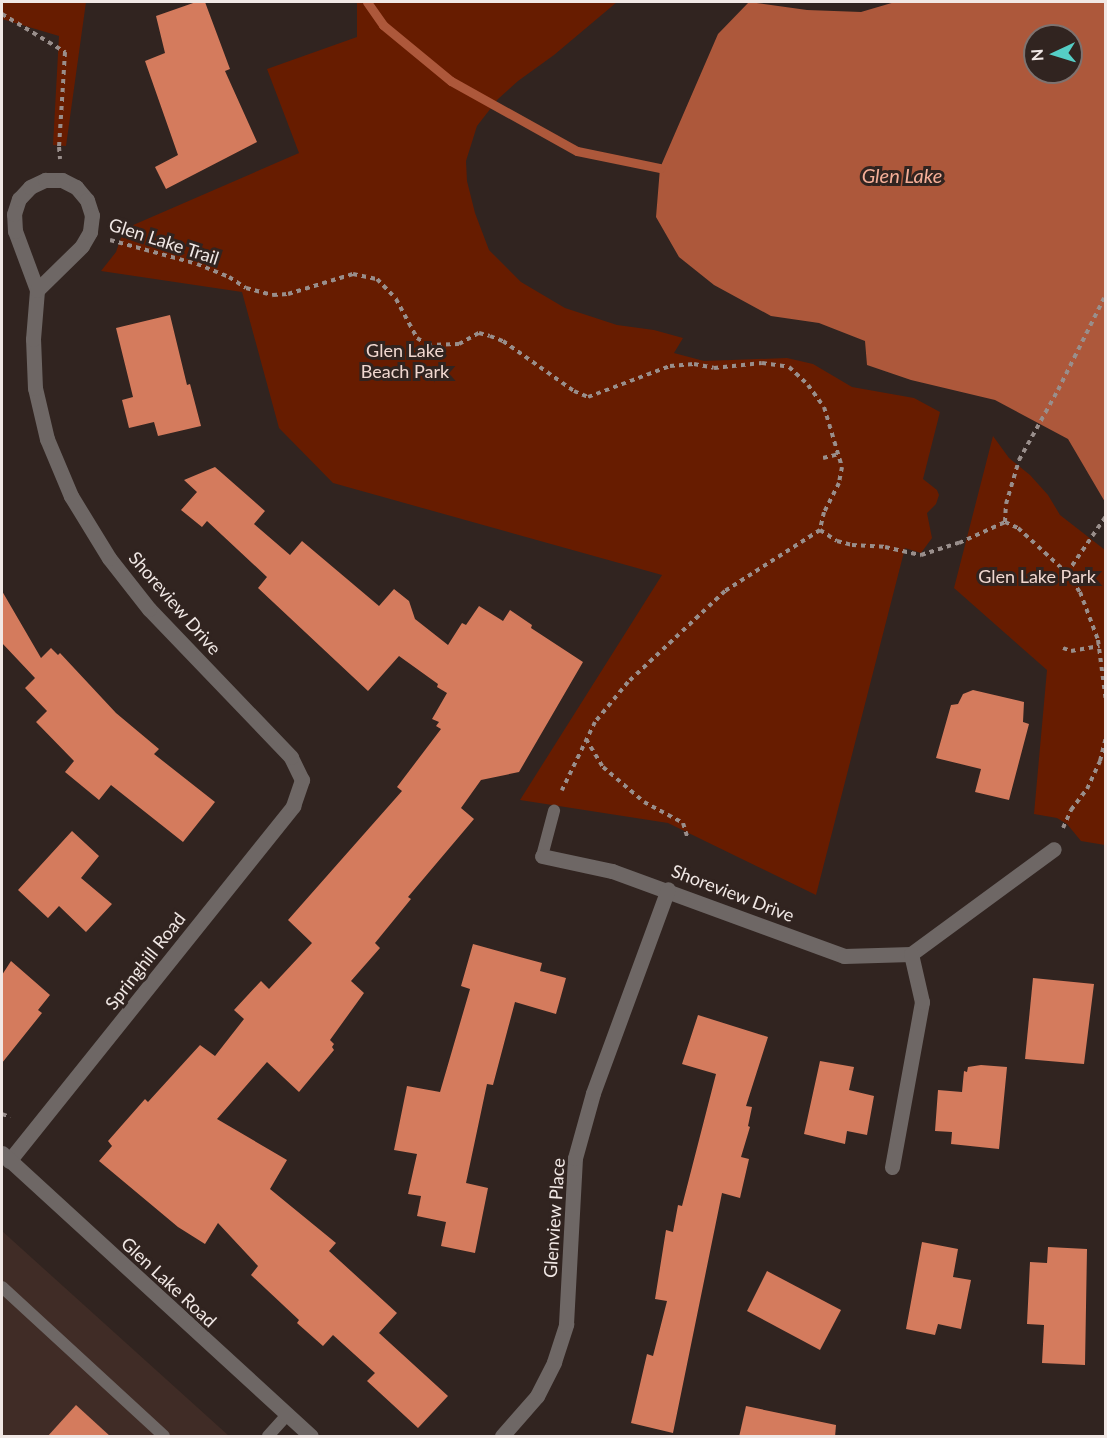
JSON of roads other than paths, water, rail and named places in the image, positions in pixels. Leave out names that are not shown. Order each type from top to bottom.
[{"type":"street","name":"Shoreview Drive","points":[[37,290],[82,246],[90,232],[92,215],[87,200],[76,187],[62,180],[45,180],[30,187],[19,199],[14,214],[15,231],[37,290],[33,339],[35,388],[48,439],[71,496],[109,558],[149,609],[291,757],[302,780]]},
{"type":"street","name":"Springhill Road","points":[[5,1157],[294,806],[302,780]]},
{"type":"street","points":[[892,1167],[922,1002],[911,954],[1054,849]]},
{"type":"street","name":"Shoreview Drive","points":[[542,856],[612,871],[668,889],[844,956],[911,954]]},
{"type":"street","name":"Glenview Place","points":[[502,1437],[537,1396],[554,1362],[566,1324],[575,1158],[593,1093],[668,889]]},
{"type":"street","name":"Glen Lake Road","points":[[5,1157],[311,1437]]},
{"type":"lane","points":[[542,856],[554,812]]},
{"type":"lane","points":[[2,1287],[164,1437]]},
{"type":"lane","points":[[268,1437],[287,1415]]},
{"type":"water","name":"Glen Lake","points":[[749,2],[807,10],[861,12],[895,2],[1105,2],[1105,502],[1068,439],[995,400],[911,380],[867,365],[865,341],[819,323],[771,316],[714,285],[679,257],[656,217],[660,168],[718,34]]},
{"type":"waterway","points":[[367,2],[383,25],[451,81],[577,151],[660,168]]},
{"type":"park label","name":"Glen Lake Beach Park","points":[[405,361]]},
{"type":"park label","name":"Glen Lake Park","points":[[1037,576]]}]
